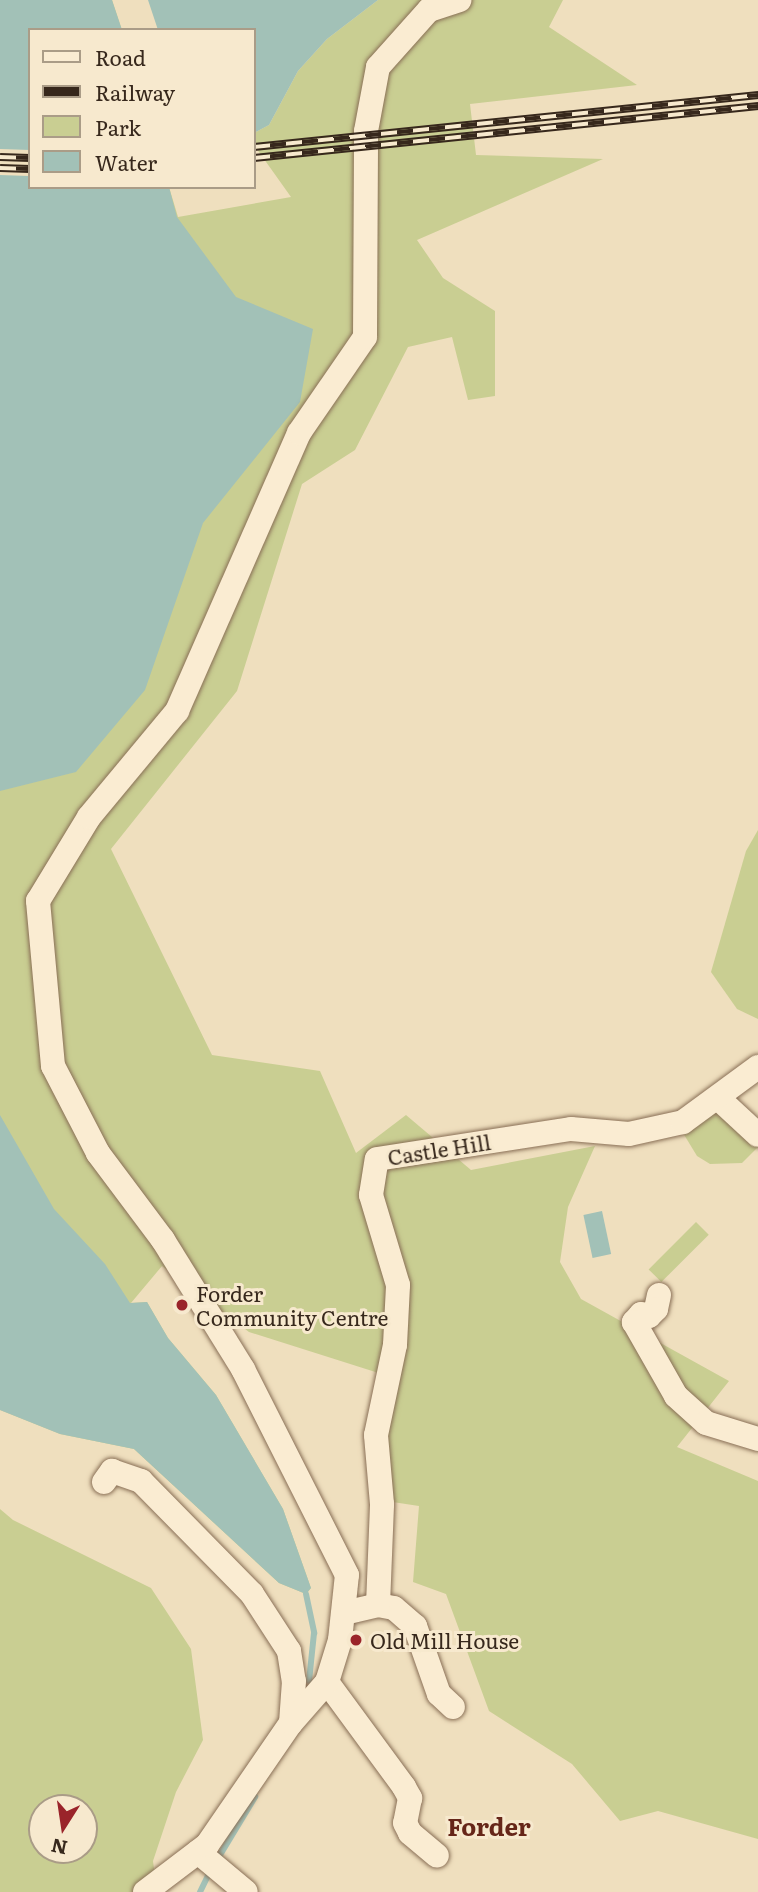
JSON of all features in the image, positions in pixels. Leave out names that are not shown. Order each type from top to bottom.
[{"type":"street","points":[[145,1892],[209,1860],[292,1724],[327,1682],[344,1613],[347,1575],[243,1369],[163,1240],[98,1153],[52,1066],[37,901],[89,817],[177,711],[299,433],[365,337],[366,131],[378,67],[429,10],[459,0]]},
{"type":"street","name":"Castle Hill","points":[[378,1605],[382,1504],[376,1435],[395,1345],[398,1284],[371,1195],[377,1159],[570,1129],[629,1134],[683,1122],[758,1067]]},
{"type":"street","points":[[718,1098],[757,1134]]},
{"type":"street","points":[[659,1295],[656,1309],[632,1311],[634,1322],[648,1352],[676,1396],[706,1423],[758,1440]]},
{"type":"street","points":[[104,1482],[112,1471],[141,1481],[251,1594],[289,1651],[294,1681],[292,1724]]},
{"type":"street","points":[[344,1613],[378,1605],[394,1608],[415,1626],[439,1694],[453,1707]]},
{"type":"street","points":[[327,1682],[404,1787],[410,1798],[405,1823],[410,1833],[437,1856]]},
{"type":"street","points":[[209,1860],[246,1892]]},
{"type":"green space","points":[[0,0],[112,0],[121,28],[28,28],[28,189],[170,189],[178,217],[291,197],[256,148],[256,132],[269,125],[298,71],[327,39],[378,0],[563,0],[549,27],[637,85],[470,104],[476,155],[603,159],[417,240],[443,278],[495,311],[495,396],[468,400],[452,337],[408,347],[355,450],[302,484],[237,691],[111,849],[212,1055],[320,1071],[356,1153],[406,1115],[471,1170],[595,1146],[568,1207],[560,1262],[581,1299],[729,1381],[677,1447],[758,1481],[758,1839],[658,1811],[620,1821],[572,1764],[489,1711],[446,1594],[413,1582],[419,1506],[386,1501],[388,1376],[249,1332],[162,1266],[131,1303],[147,1302],[168,1338],[216,1395],[283,1509],[311,1588],[306,1594],[279,1583],[134,1449],[60,1434],[0,1410]]},
{"type":"green space","points":[[758,830],[758,1019],[737,1009],[711,972],[746,851]]},
{"type":"green space","points":[[716,1103],[758,1147],[742,1163],[710,1164],[697,1156],[683,1133]]},
{"type":"green space","points":[[696,1222],[709,1235],[661,1282],[649,1269]]},
{"type":"green space","points":[[0,1509],[13,1520],[151,1588],[191,1649],[203,1740],[176,1792],[153,1861],[156,1884],[147,1892],[0,1892]]},
{"type":"water","points":[[0,0],[112,0],[121,28],[28,28],[28,189],[170,189],[177,217],[236,297],[313,329],[300,402],[203,523],[145,690],[76,772],[0,791]]},
{"type":"water","points":[[148,0],[378,0],[327,39],[298,71],[269,125],[256,132],[256,28],[157,28]]},
{"type":"water","points":[[0,1115],[54,1209],[105,1264],[130,1303],[147,1302],[168,1338],[216,1395],[283,1509],[311,1588],[306,1594],[279,1583],[134,1449],[60,1434],[0,1410]]},
{"type":"water","points":[[602,1211],[611,1254],[593,1258],[583,1215]]},
{"type":"pier","points":[[0,149],[28,150],[28,176],[0,175]]},
{"type":"waterway","points":[[306,1594],[314,1633],[309,1681]]},
{"type":"waterway","points":[[217,1860],[255,1797]]},
{"type":"waterway","points":[[200,1892],[211,1869]]},
{"type":"railway","points":[[256,147],[758,95]]},
{"type":"railway","points":[[256,158],[758,106]]},
{"type":"railway","points":[[0,157],[28,158]]},
{"type":"railway","points":[[0,168],[28,169]]},
{"type":"place","name":"Forder Community Centre","points":[[182,1305]]},
{"type":"place","name":"Old Mill House","points":[[356,1640]]},
{"type":"district","name":"Forder","points":[[489,1826]]}]
